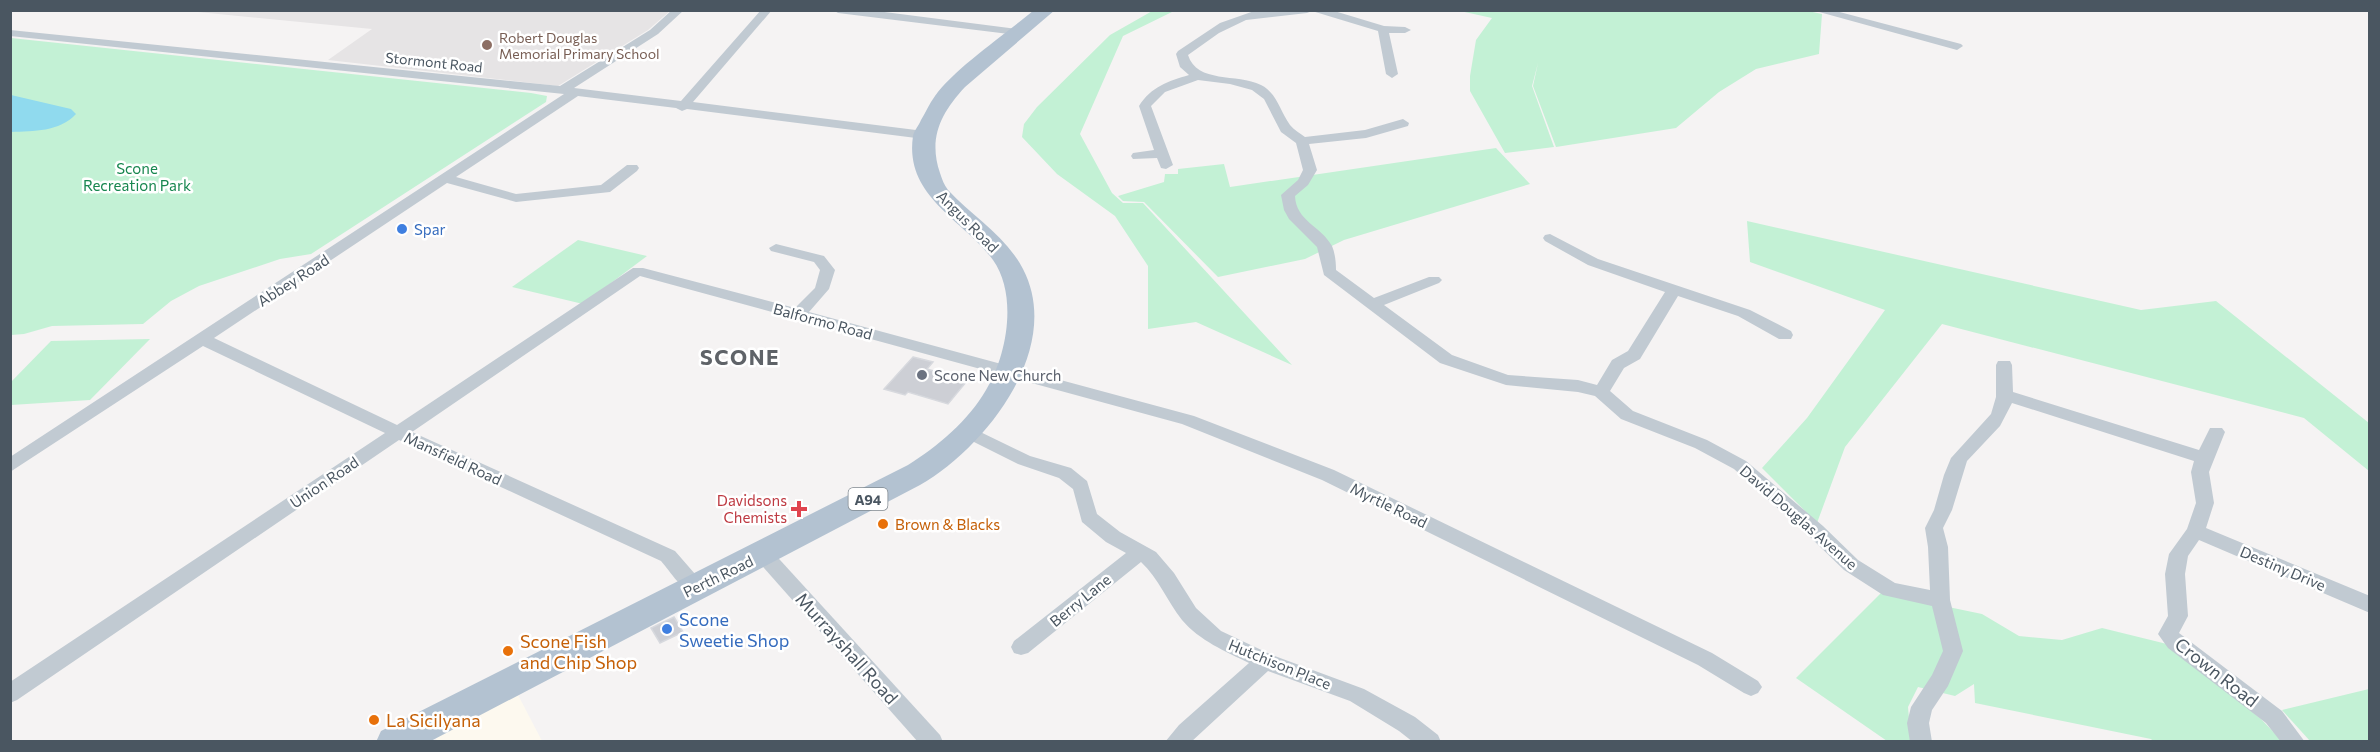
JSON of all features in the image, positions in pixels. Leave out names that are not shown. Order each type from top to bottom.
[{"type":"main road","points":[[924,135],[931,120],[951,91],[1017,32],[1047,10]]},
{"type":"main road","name":"Angus Road","points":[[924,135],[925,161],[935,190],[1002,255],[1011,266],[1017,282],[1022,317],[1013,359],[1008,371]]},
{"type":"main road","name":"Perth Road","points":[[394,741],[763,554],[920,471],[968,432],[999,392],[1008,371]]},
{"type":"street","name":"Abbey Road","points":[[10,466],[446,178],[654,32],[679,10]]},
{"type":"street","points":[[682,107],[767,10]]},
{"type":"street","points":[[838,10],[1017,32]]},
{"type":"street","points":[[912,18],[922,10]]},
{"type":"street","points":[[1198,76],[1186,67],[1182,54],[1195,43],[1252,14],[1307,10]]},
{"type":"street","points":[[1317,10],[1383,29],[1405,30]]},
{"type":"street","points":[[1817,10],[1957,46]]},
{"type":"street","points":[[1383,29],[1392,74]]},
{"type":"street","name":"Stormont Road","points":[[10,33],[568,91],[682,107],[924,135]]},
{"type":"street","points":[[1138,156],[1164,159],[1145,106],[1150,96],[1164,87],[1198,76]]},
{"type":"street","name":"David Douglas Avenue","points":[[1198,76],[1231,80],[1256,87],[1269,97],[1286,129],[1302,141],[1310,170],[1303,182],[1288,195],[1287,206],[1294,217],[1325,245],[1329,272],[1446,359],[1506,380],[1578,386],[1601,392],[1627,415],[1701,444],[1740,465],[1816,531],[1851,566],[1890,590],[1940,600]]},
{"type":"street","points":[[1302,141],[1366,134],[1403,123]]},
{"type":"street","points":[[446,178],[516,198],[605,189],[632,168]]},
{"type":"street","points":[[1550,238],[1593,262],[1744,313],[1785,335]]},
{"type":"street","points":[[776,248],[819,259],[828,270],[821,290],[797,315]]},
{"type":"street","name":"Balformo Road","points":[[638,271],[1008,371]]},
{"type":"street","name":"Union Road","points":[[10,694],[638,271]]},
{"type":"street","points":[[1371,305],[1434,280]]},
{"type":"street","points":[[1601,392],[1618,364],[1634,355],[1674,290]]},
{"type":"street","name":"Mansfield Road","points":[[203,339],[397,432],[668,556],[695,587]]},
{"type":"street","points":[[1921,741],[1918,723],[1922,707],[1941,680],[1953,651],[1940,600],[1938,547],[1934,528],[1944,514],[1960,458],[1993,422],[2002,408],[2004,365]]},
{"type":"street","name":"Myrtle Road","points":[[1008,371],[1188,420],[1328,475],[1705,659],[1751,687]]},
{"type":"street","points":[[2004,395],[2204,458]]},
{"type":"street","name":"Hutchison Place","points":[[968,432],[1024,460],[1065,473],[1081,486],[1089,517],[1113,537],[1149,557],[1167,578],[1190,614],[1214,637],[1265,661],[1357,695],[1407,724],[1430,741]]},
{"type":"street","name":"Crown Road","points":[[2217,432],[2200,472],[2205,503],[2196,531],[2179,554],[2175,574],[2178,616],[2168,634],[2175,642],[2274,717],[2294,741]]},
{"type":"street","name":"Destiny Drive","points":[[2196,531],[2370,605]]},
{"type":"street","name":"Berry Lane","points":[[1021,647],[1140,552]]},
{"type":"street","name":"Murrayshall Road","points":[[763,554],[932,741]]},
{"type":"street","points":[[1176,741],[1206,713],[1241,686],[1265,661]]},
{"type":"shaded area","name":"Robert Douglas Memorial Primary School","points":[[188,11],[670,11],[648,30],[558,86],[328,60],[372,29]]},
{"type":"shaded area","points":[[517,693],[542,741],[437,741],[435,735]]},
{"type":"green space","points":[[1154,10],[1174,11],[1123,36],[1080,134],[1112,193],[1123,203],[1143,203],[1292,365],[1196,322],[1148,329],[1148,266],[1115,216],[1057,174],[1022,137],[1024,124],[1037,107],[1110,35]]},
{"type":"green space","points":[[1460,11],[1808,11],[1822,14],[1819,54],[1756,69],[1719,92],[1676,128],[1556,147],[1533,86],[1538,63],[1532,86],[1554,147],[1505,153],[1470,91],[1476,40],[1492,18]]},
{"type":"green space","name":"Scone Recreation Park","points":[[11,38],[547,96],[546,102],[311,254],[280,259],[199,286],[171,301],[143,324],[52,326],[24,334],[11,335]]},
{"type":"green space","points":[[1496,148],[1530,184],[1344,240],[1305,259],[1218,277],[1144,202],[1123,201],[1118,196],[1164,182],[1165,174],[1178,174],[1178,169],[1224,164],[1230,187]]},
{"type":"green space","points":[[1747,221],[2141,310],[2216,301],[2369,423],[2369,471],[2304,418],[1942,324],[1845,447],[1817,523],[1762,468],[1807,418],[1885,310],[1750,262]]},
{"type":"green space","points":[[578,240],[647,256],[583,304],[512,287]]},
{"type":"green space","points":[[150,339],[90,400],[11,405],[11,382],[51,341]]},
{"type":"green space","points":[[1881,593],[1982,614],[2019,636],[2062,640],[2102,628],[2171,645],[2261,719],[2282,741],[2153,741],[1975,703],[1974,684],[1955,696],[1918,687],[1908,707],[1911,741],[1887,741],[1796,678]]},
{"type":"green space","points":[[2369,689],[2369,741],[2310,741],[2282,710]]},
{"type":"water","points":[[11,95],[71,109],[76,114],[54,127],[37,131],[11,132]]},
{"type":"building","name":"Scone New Church","points":[[913,357],[933,362],[927,369],[967,381],[948,404],[908,392],[905,395],[884,389]]},
{"type":"building","name":"Scone Sweetie Shop","points":[[674,617],[683,632],[660,643],[651,628]]},
{"type":"place","name":"Robert Douglas Memorial Primary School","points":[[487,45]]},
{"type":"place","name":"Spar","points":[[402,229]]},
{"type":"place","name":"Scone New Church","points":[[922,375]]},
{"type":"place","name":"Davidsons Chemists","points":[[799,509]]},
{"type":"place","name":"Brown & Blacks","points":[[883,524]]},
{"type":"place","name":"Scone Sweetie Shop","points":[[667,629]]},
{"type":"place","name":"Scone Fish and Chip Shop","points":[[508,651]]},
{"type":"place","name":"La Sicilyana","points":[[374,720]]},
{"type":"district","name":"SCONE","points":[[740,356]]}]
